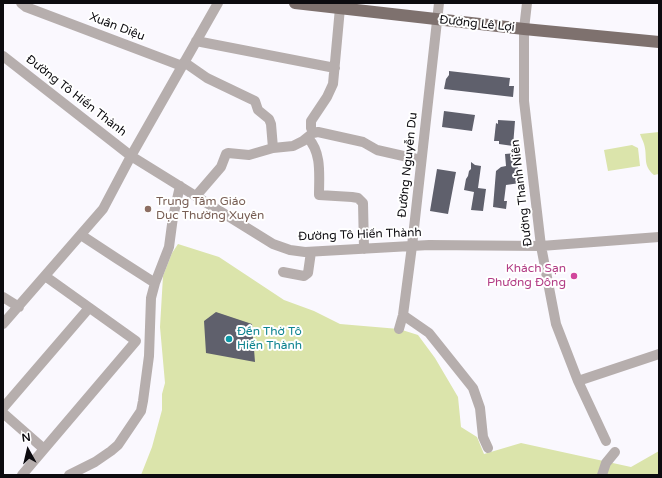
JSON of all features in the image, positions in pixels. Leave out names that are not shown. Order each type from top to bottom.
[{"type":"main road","name":"Đường Lê Lợi","points":[[295,3],[524,29],[659,42]]},
{"type":"street","name":"Xuân Diệu","points":[[21,3],[26,7],[183,64],[207,78],[255,101],[258,110],[269,119],[271,124],[273,148]]},
{"type":"street","points":[[3,324],[103,209],[131,156],[218,3]]},
{"type":"street","name":"Đường Nguyễn Du","points":[[399,329],[403,315],[412,246],[436,19],[439,3]]},
{"type":"street","name":"Đường Thanh Niên","points":[[527,3],[524,29],[524,101],[541,246],[556,324],[578,381],[606,441]]},
{"type":"street","points":[[340,8],[333,84],[327,97],[311,121],[310,135],[318,160],[319,195],[358,198],[363,203],[364,249]]},
{"type":"street","points":[[196,41],[335,68]]},
{"type":"street","name":"Đường Tô Hiến Thành","points":[[3,56],[131,156],[273,244],[290,250],[311,252],[412,246],[541,246],[659,236]]},
{"type":"street","points":[[196,196],[221,168],[226,154],[249,155],[273,148],[298,144],[310,135],[318,132],[363,142],[377,150],[421,160]]},
{"type":"street","points":[[69,475],[95,462],[118,445],[141,411],[149,356],[151,298],[155,283],[169,247],[173,217],[180,186]]},
{"type":"street","points":[[81,235],[155,283]]},
{"type":"street","points":[[283,272],[304,276],[306,275],[308,273],[311,252]]},
{"type":"street","points":[[22,475],[136,340],[45,276]]},
{"type":"street","points":[[3,297],[19,307]]},
{"type":"street","points":[[3,408],[89,308]]},
{"type":"street","points":[[403,315],[430,332],[473,388],[480,408],[483,437],[488,448]]},
{"type":"street","points":[[578,381],[659,354]]},
{"type":"street","points":[[3,413],[44,449]]},
{"type":"street","points":[[602,475],[606,463],[615,452]]},
{"type":"green space","points":[[659,132],[659,174],[654,175],[648,168],[644,144],[640,134]]},
{"type":"green space","points":[[632,145],[638,148],[640,166],[608,171],[604,150]]},
{"type":"green space","points":[[178,244],[219,257],[284,300],[314,311],[340,324],[399,329],[418,335],[435,358],[458,397],[461,427],[477,437],[484,454],[521,443],[631,467],[659,451],[659,475],[141,475],[152,447],[162,410],[162,394],[165,383],[160,327],[163,276],[172,253]]},
{"type":"building","points":[[449,71],[510,78],[509,86],[514,86],[513,97],[444,89]]},
{"type":"building","points":[[444,111],[475,115],[472,131],[442,127]]},
{"type":"building","points":[[498,120],[515,121],[513,146],[499,144],[499,141],[494,141],[496,123],[498,124]]},
{"type":"building","points":[[516,153],[518,168],[520,168],[520,183],[506,185],[504,201],[507,201],[506,209],[493,207],[496,171],[501,167],[506,166],[505,154]]},
{"type":"building","points":[[471,162],[475,165],[481,166],[478,188],[486,189],[483,211],[471,210],[474,192],[464,190],[466,179],[471,169]]},
{"type":"building","points":[[437,169],[456,172],[448,214],[430,211]]},
{"type":"building","name":"Đền Thờ Tô Hiến Thành","points":[[216,312],[252,324],[255,362],[206,353],[204,321]]},
{"type":"place","name":"Trung Tâm Giáo Dục Thường Xuyên","points":[[148,209]]},
{"type":"place","name":"Khách Sạn Phương Đông","points":[[574,276]]},
{"type":"place","name":"Đền Thờ Tô Hiến Thành","points":[[229,339]]}]
